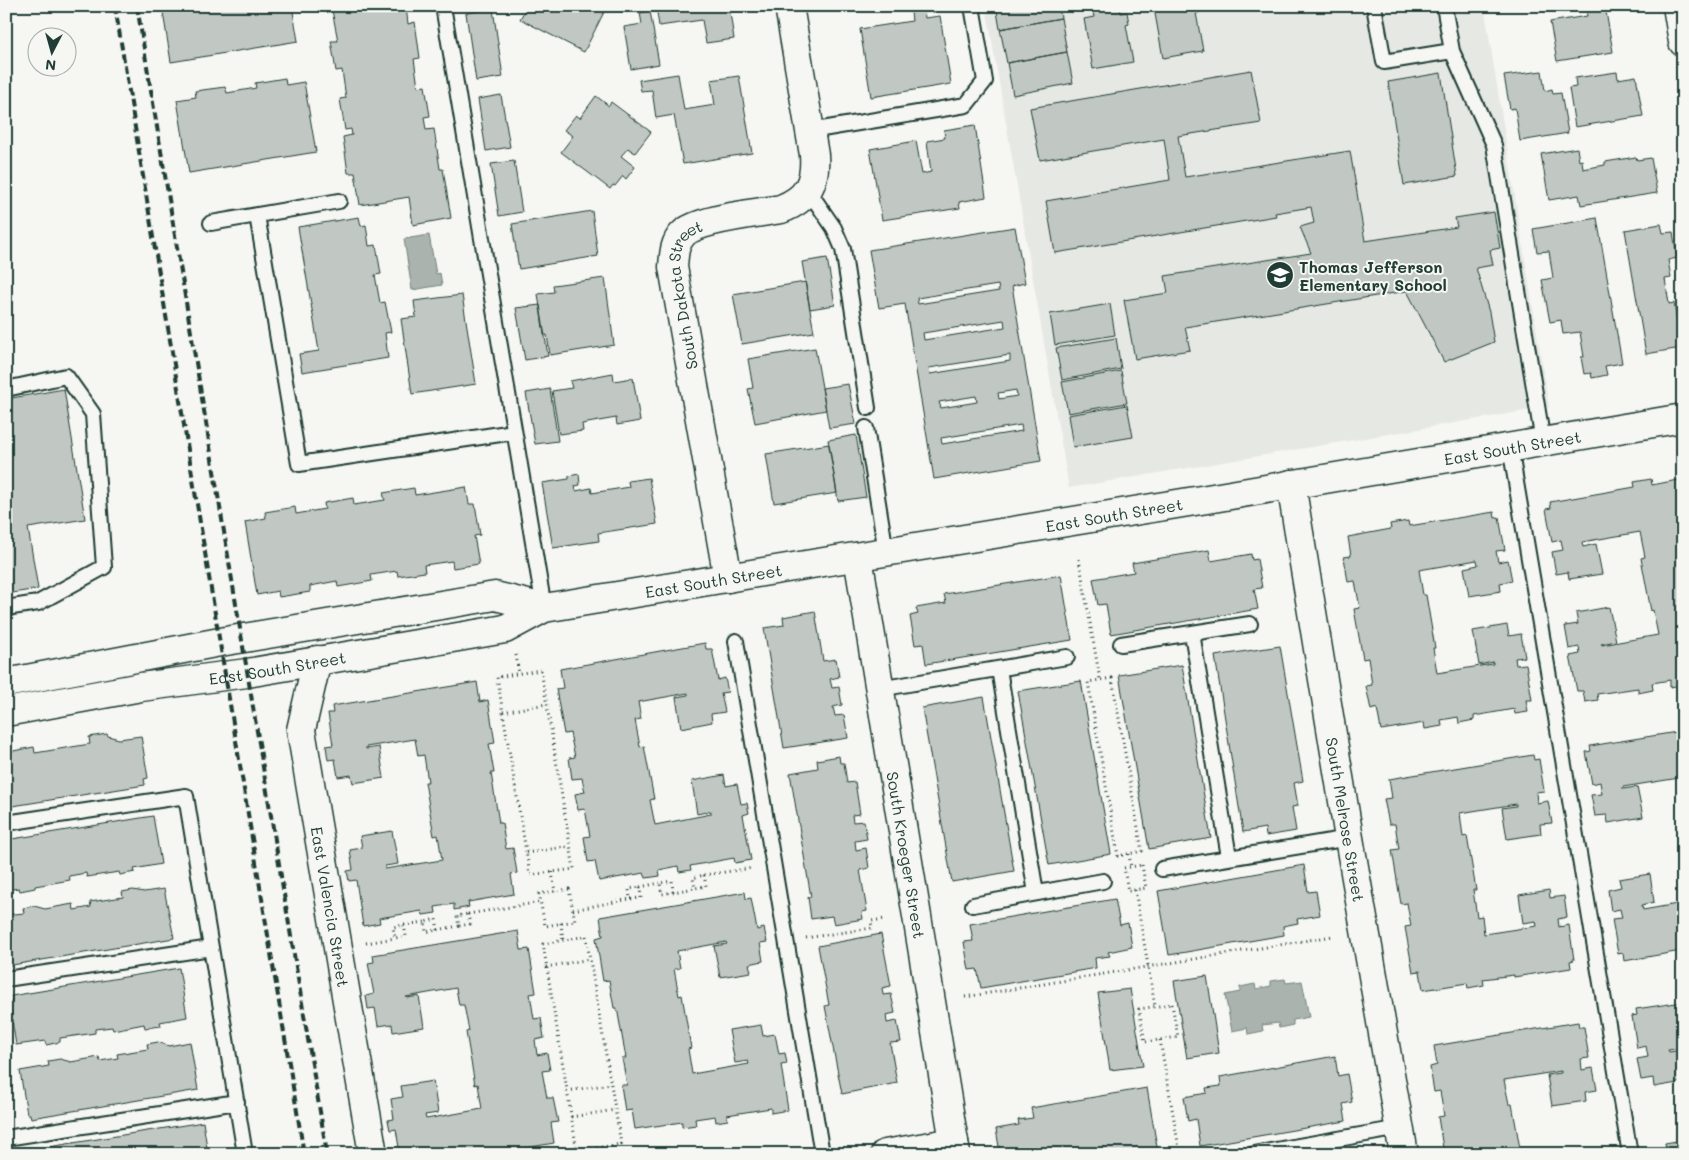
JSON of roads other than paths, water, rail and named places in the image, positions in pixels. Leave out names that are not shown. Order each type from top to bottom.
[{"type":"street","points":[[788,6],[815,169],[808,190]]},
{"type":"street","points":[[1677,6],[1683,42]]},
{"type":"street","name":"South Dakota Street","points":[[728,578],[674,267],[674,250],[683,234],[690,228],[703,223],[781,209],[796,203],[808,190]]},
{"type":"street","name":"East South Street","points":[[6,712],[141,687],[247,673],[505,629],[544,608],[1683,418]]},
{"type":"street","name":"South Melrose Street","points":[[1291,484],[1349,838],[1402,1141]]},
{"type":"street","name":"South Kroeger Street","points":[[858,557],[955,1148]]},
{"type":"street","name":"East South Street","points":[[6,683],[220,642],[495,596],[544,608]]},
{"type":"street","name":"East Valencia Street","points":[[317,660],[301,730],[373,1154]]},
{"type":"street","points":[[885,1154],[955,1148]]},
{"type":"lane","points":[[443,6],[544,608]]},
{"type":"lane","points":[[810,131],[966,105],[985,81],[972,6]]},
{"type":"lane","points":[[1374,6],[1384,62],[1452,51]]},
{"type":"lane","points":[[1444,6],[1452,51],[1494,145],[1543,442]]},
{"type":"lane","points":[[808,190],[834,228],[843,248],[868,408]]},
{"type":"lane","points":[[211,223],[339,201]]},
{"type":"lane","points":[[257,215],[299,464],[514,432]]},
{"type":"lane","points":[[6,390],[66,376],[92,414],[104,567],[38,603],[6,608]]},
{"type":"lane","points":[[866,428],[886,552]]},
{"type":"lane","points":[[1510,447],[1630,1154]]},
{"type":"lane","points":[[1121,644],[1250,624]]},
{"type":"lane","points":[[1192,633],[1229,857]]},
{"type":"lane","points":[[736,641],[822,1154]]},
{"type":"lane","points":[[879,689],[1067,658]]},
{"type":"lane","points":[[999,669],[1036,893]]},
{"type":"lane","points":[[6,823],[186,796],[245,1154]]},
{"type":"lane","points":[[1162,869],[1349,838]]},
{"type":"lane","points":[[973,905],[1103,881]]},
{"type":"lane","points":[[6,979],[211,948]]},
{"type":"lane","points":[[6,1138],[237,1102]]},
{"type":"lane","points":[[1254,1154],[1402,1141]]},
{"type":"railway","points":[[115,6],[304,1154]]},
{"type":"railway","points":[[137,6],[327,1154]]},
{"type":"railway","points":[[1677,6],[1683,42]]},
{"type":"place","name":"Thomas Jefferson Elementary School","points":[[1280,275]]}]
